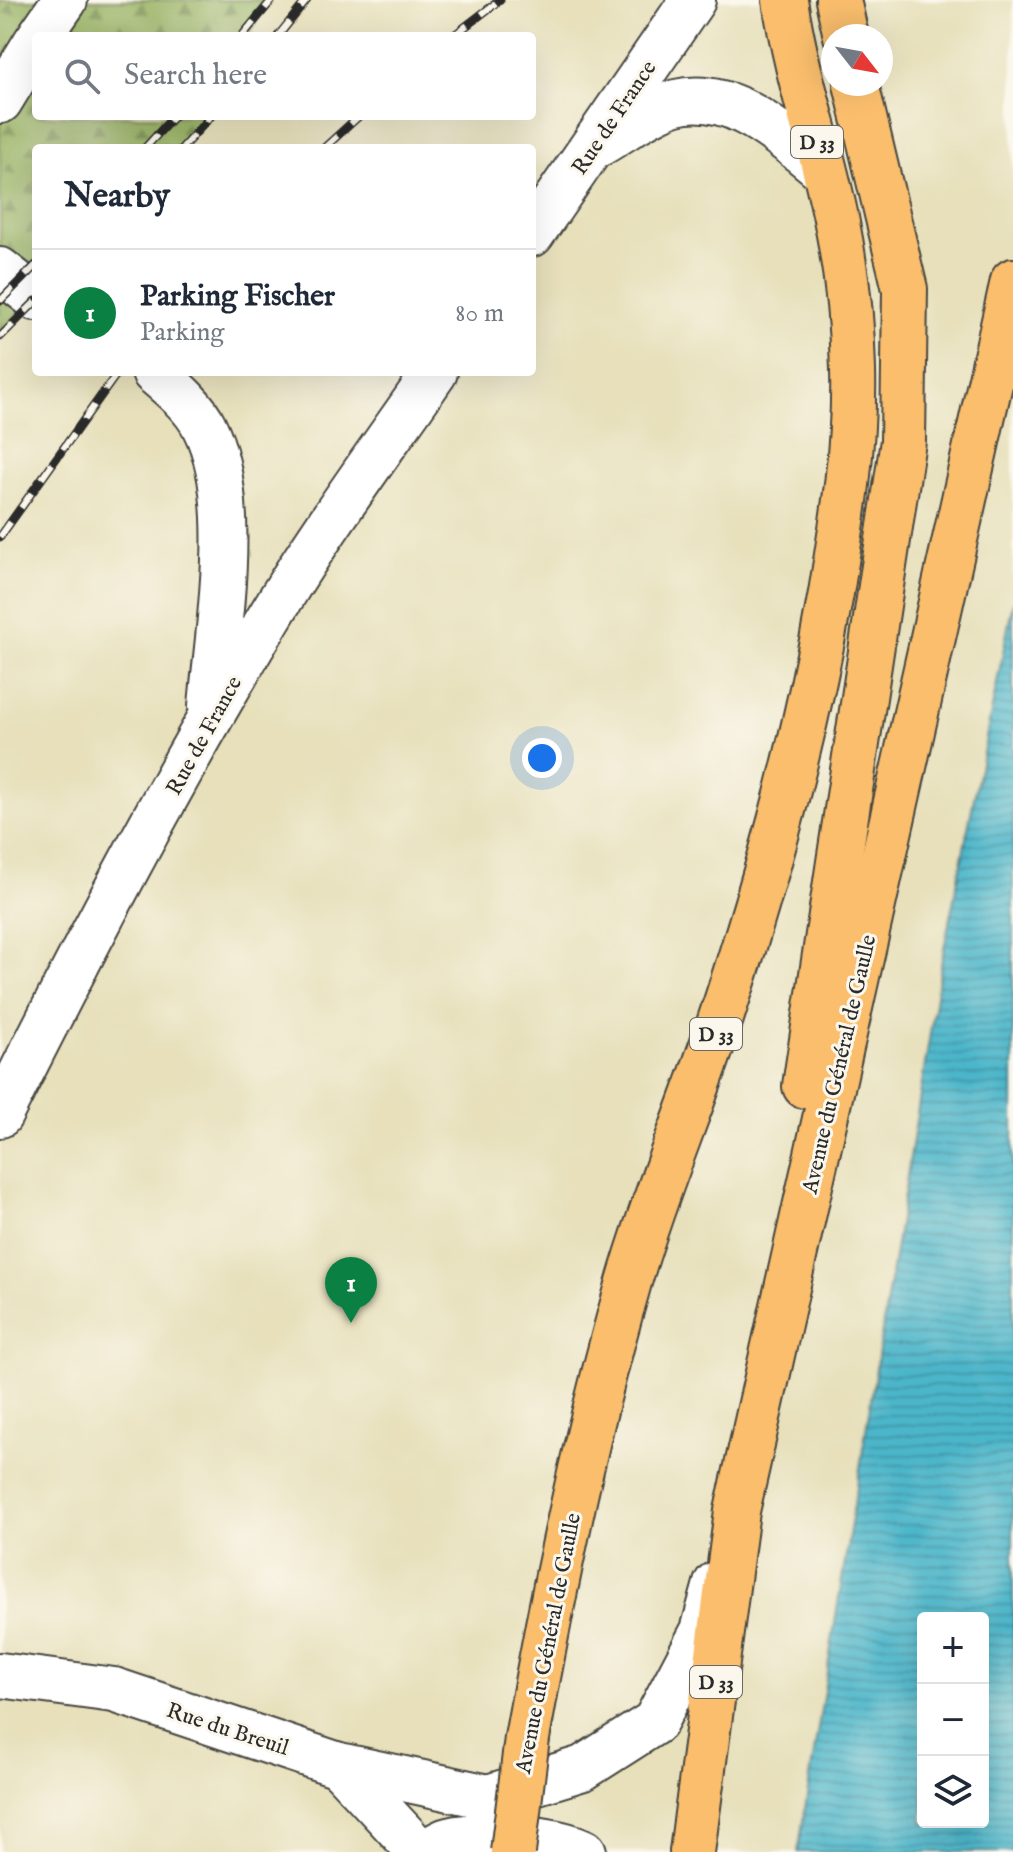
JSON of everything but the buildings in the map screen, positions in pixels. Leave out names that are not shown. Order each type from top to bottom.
[{"type":"main road","name":"D 33","points":[[785,0],[794,60],[824,170]]},
{"type":"main road","points":[[838,0],[843,24]]},
{"type":"main road","points":[[737,1511],[903,441],[905,289],[859,96]]},
{"type":"main road","name":"Avenue du Général de Gaulle","points":[[513,1852],[527,1738],[559,1562],[630,1280],[718,1027],[771,862],[822,644],[852,455],[853,369],[838,230],[824,170]]},
{"type":"main road","name":"Avenue du Général de Gaulle","points":[[692,1852],[737,1511],[1013,281]]},
{"type":"street","points":[[43,32],[65,0]]},
{"type":"street","name":"Rue de France","points":[[536,228],[693,0]]},
{"type":"street","points":[[0,101],[32,49]]},
{"type":"street","points":[[593,147],[675,102],[716,99],[745,112],[824,170]]},
{"type":"street","points":[[0,270],[32,295]]},
{"type":"street","points":[[158,376],[203,423],[222,486],[222,580],[210,718]]},
{"type":"street","name":"Rue de France","points":[[0,1115],[57,1000],[210,718],[293,580],[432,376]]},
{"type":"street","points":[[339,1765],[488,1797],[583,1768],[623,1746],[655,1722],[703,1631],[737,1511]]},
{"type":"street","name":"Rue du Breuil","points":[[0,1675],[114,1690],[339,1765],[423,1852]]},
{"type":"street","points":[[423,1852],[447,1840],[493,1837],[570,1844],[584,1852]]},
{"type":"green space","points":[[0,0],[266,0],[251,32],[32,32],[32,120],[206,120],[184,144],[32,144],[32,300],[0,333]]},
{"type":"water","points":[[1013,602],[1013,1852],[798,1852],[942,959]]},
{"type":"railway","points":[[245,32],[272,0]]},
{"type":"railway","points":[[281,32],[307,0]]},
{"type":"railway","points":[[458,32],[500,0]]},
{"type":"railway","points":[[149,144],[170,120]]},
{"type":"railway","points":[[186,144],[207,120]]},
{"type":"railway","points":[[328,144],[355,120]]},
{"type":"railway","points":[[0,301],[32,269]]},
{"type":"railway","points":[[0,337],[32,305]]},
{"type":"railway","points":[[0,537],[115,376]]},
{"type":"place","name":"Parking Fischer","points":[[351,1323]]}]
